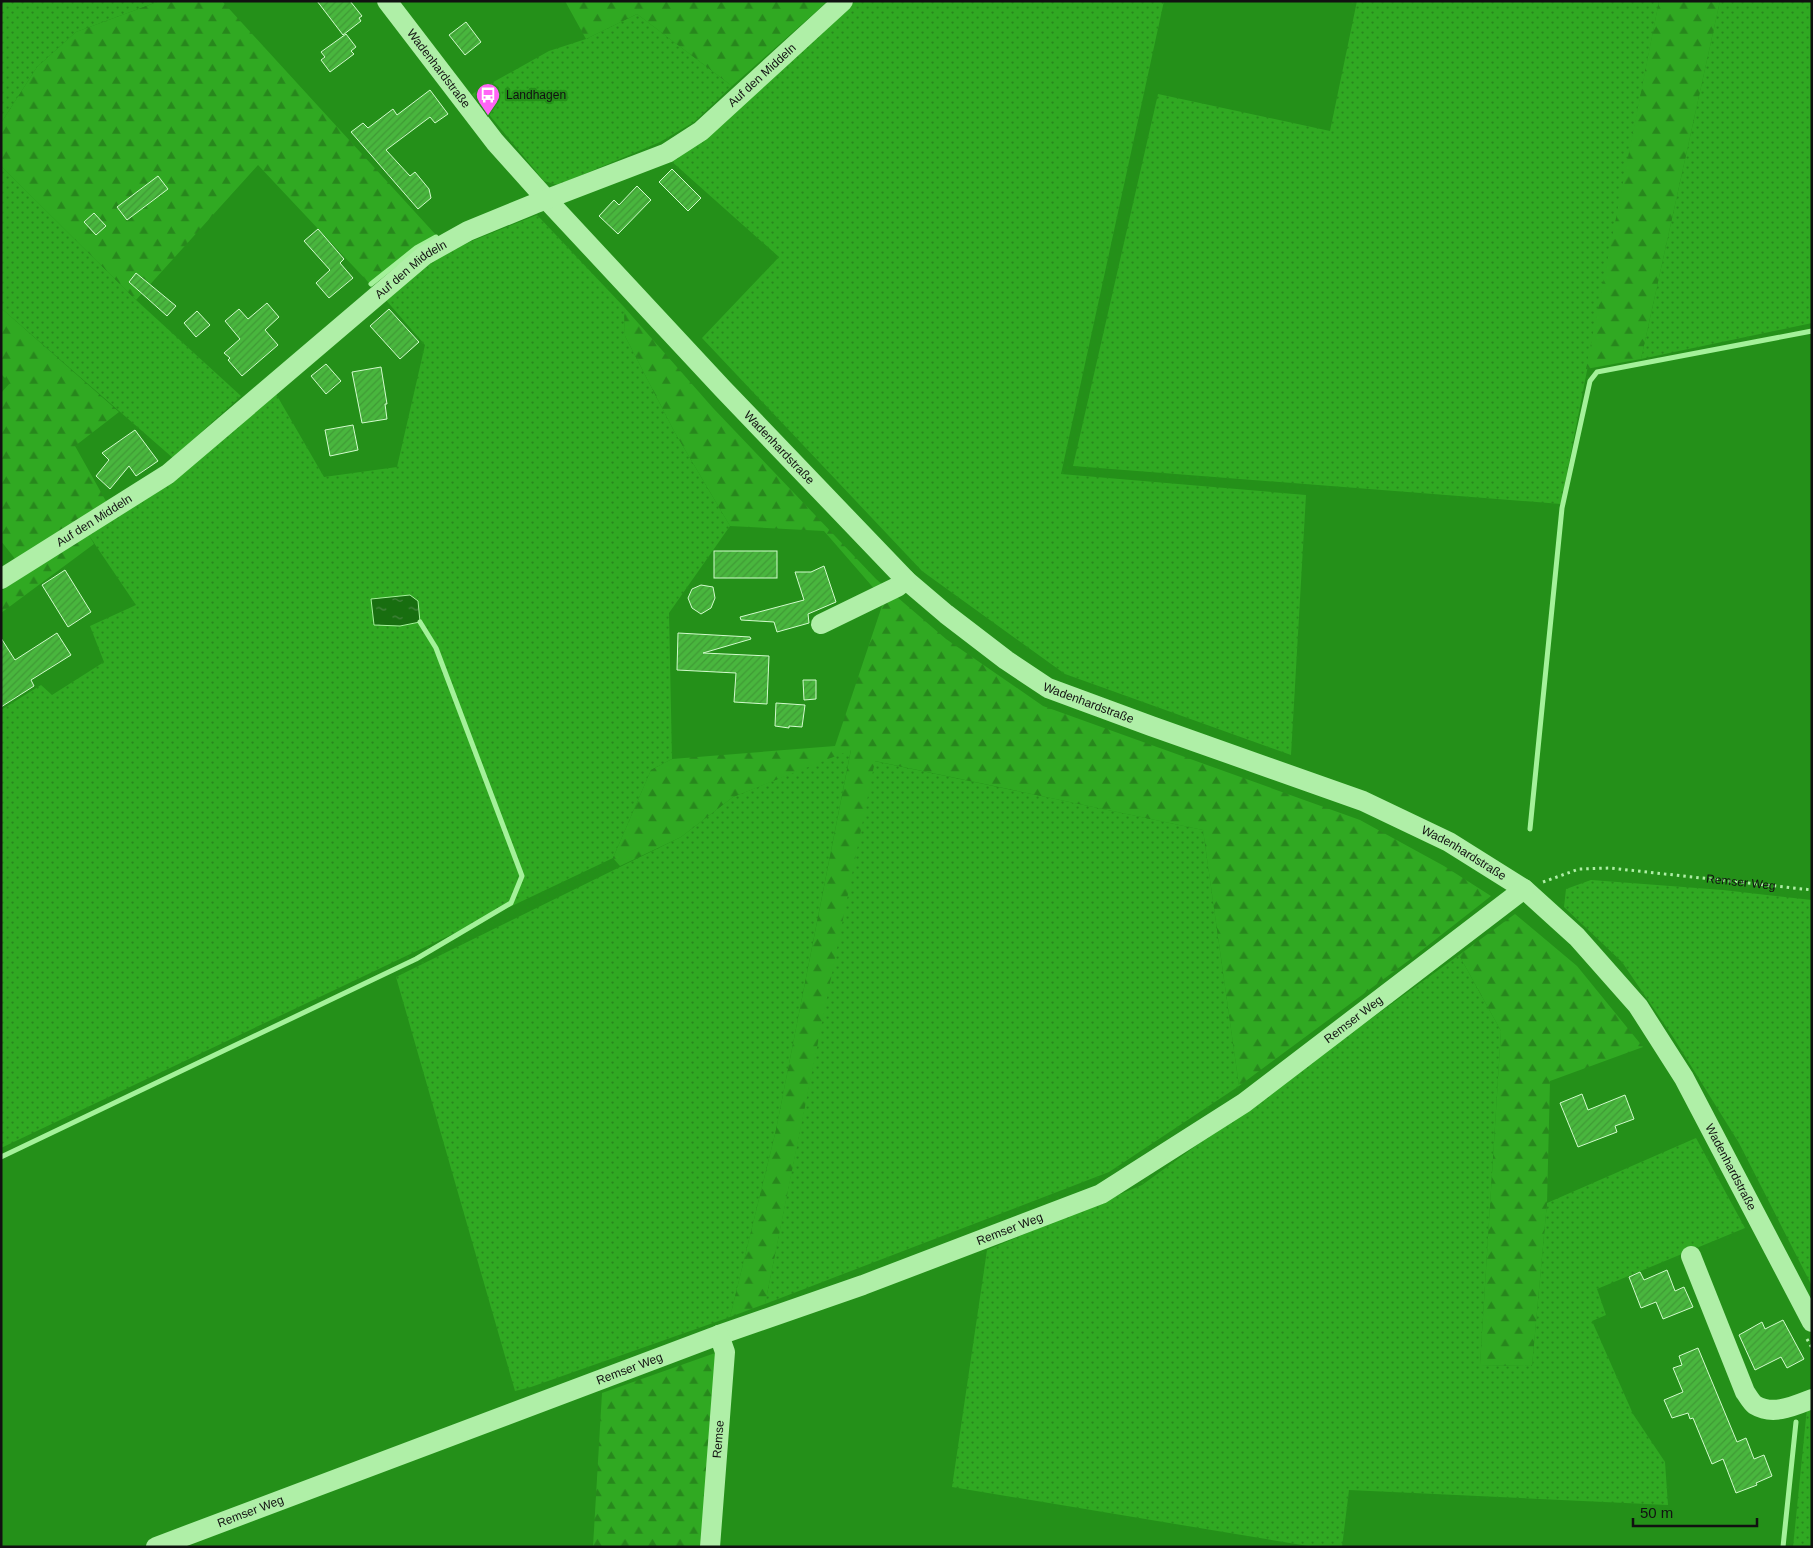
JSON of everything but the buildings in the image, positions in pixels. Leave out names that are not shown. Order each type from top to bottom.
[{"type":"street","name":"Wadenhardstraße","points":[[387,1],[496,142],[547,200],[906,580],[946,614],[991,649],[1048,688],[1363,801],[1449,842],[1524,890],[1577,937],[1638,1006],[1684,1078],[1807,1326]]},
{"type":"street","name":"Auf den Middeln","points":[[1,579],[168,474],[426,255],[468,232],[667,152],[701,131],[843,1]]},
{"type":"street","points":[[821,624],[897,587],[906,580]]},
{"type":"street","name":"Remser Weg","points":[[156,1547],[719,1334],[863,1285],[1101,1194],[1244,1103],[1524,890]]},
{"type":"street","points":[[1691,1256],[1746,1392],[1753,1404],[1769,1410],[1781,1410],[1812,1399]]},
{"type":"street","name":"Remse","points":[[710,1547],[724,1352],[719,1334]]},
{"type":"path","name":"Remser Weg","points":[[1524,890],[1579,869],[1610,868],[1812,890]]},
{"type":"path","points":[[1807,1326],[1812,1348]]},
{"type":"green space","points":[[1,1],[160,1],[76,32],[37,67],[1,123]]},
{"type":"green space","points":[[160,1],[222,1],[436,235],[417,245],[369,283],[258,165],[136,300],[1,166],[1,123],[37,67],[76,32]]},
{"type":"green space","points":[[565,1],[828,1],[732,86],[637,14],[586,39]]},
{"type":"green space","points":[[854,1],[1164,1],[1061,474],[1306,495],[1291,755],[1065,674],[922,571],[702,338],[779,257],[670,160],[703,139]]},
{"type":"green space","points":[[1357,1],[1659,1],[1561,504],[1073,466],[1158,94],[1330,131]]},
{"type":"green space","points":[[1659,1],[1720,1],[1641,359],[1586,369]]},
{"type":"green space","points":[[1720,1],[1812,1],[1812,323],[1641,359]]},
{"type":"green space","points":[[637,14],[732,86],[694,122],[660,142],[558,185],[544,181],[472,94],[549,51],[586,39]]},
{"type":"green space","points":[[1,166],[136,300],[241,396],[173,458],[1,308]]},
{"type":"green space","points":[[537,215],[624,307],[625,336],[674,431],[730,526],[669,613],[672,759],[651,770],[613,858],[1,1148],[1,710],[41,685],[52,695],[104,662],[90,626],[136,605],[88,534],[276,394],[324,477],[397,467],[425,345],[385,299],[428,262],[472,241]]},
{"type":"green space","points":[[624,307],[713,408],[876,579],[946,639],[1043,706],[1360,820],[1444,866],[1491,896],[1408,961],[1239,1086],[1203,830],[875,761],[765,1304],[730,1317],[776,1130],[851,750],[733,797],[681,837],[620,866],[613,858],[651,770],[672,759],[835,746],[884,600],[824,531],[730,526],[674,431],[625,336]]},
{"type":"green space","points":[[1,308],[119,412],[75,446],[107,503],[16,560],[1,541],[1,393],[10,383],[1,374]]},
{"type":"green space","points":[[88,534],[94,544],[1,613],[1,591]]},
{"type":"green space","points":[[851,749],[776,1130],[730,1317],[515,1391],[396,977],[681,837],[733,797]]},
{"type":"green space","points":[[874,761],[1203,830],[1239,1086],[1109,1172],[765,1304]]},
{"type":"green space","points":[[1591,880],[1723,890],[1812,900],[1812,1286],[1739,1143],[1673,1037],[1622,962],[1564,907],[1566,889]]},
{"type":"green space","points":[[1515,914],[1577,966],[1643,1047],[1550,1081],[1547,1203],[1532,1366],[1480,1365],[1501,1031],[1459,955]]},
{"type":"green space","points":[[1459,955],[1501,1031],[1480,1365],[1532,1366],[1547,1203],[1696,1138],[1745,1228],[1597,1289],[1606,1315],[1592,1321],[1633,1414],[1665,1462],[1668,1505],[1349,1490],[1342,1547],[1314,1547],[952,1487],[987,1250],[1142,1185]]},
{"type":"green space","points":[[718,1352],[704,1547],[593,1547],[602,1393]]},
{"type":"green space","points":[[1812,1406],[1812,1547],[1793,1547],[1807,1408]]},
{"type":"water","points":[[410,595],[418,601],[420,622],[400,626],[374,625],[371,599]]},
{"type":"waterway","points":[[371,284],[416,248],[436,237]]},
{"type":"waterway","points":[[1530,829],[1562,508],[1590,381],[1597,372],[1812,331]]},
{"type":"waterway","points":[[1,1157],[416,959],[511,903],[522,876],[436,648],[420,622]]},
{"type":"waterway","points":[[1783,1547],[1796,1422]]},
{"type":"place","name":"Landhagen","points":[[488,116]]}]
